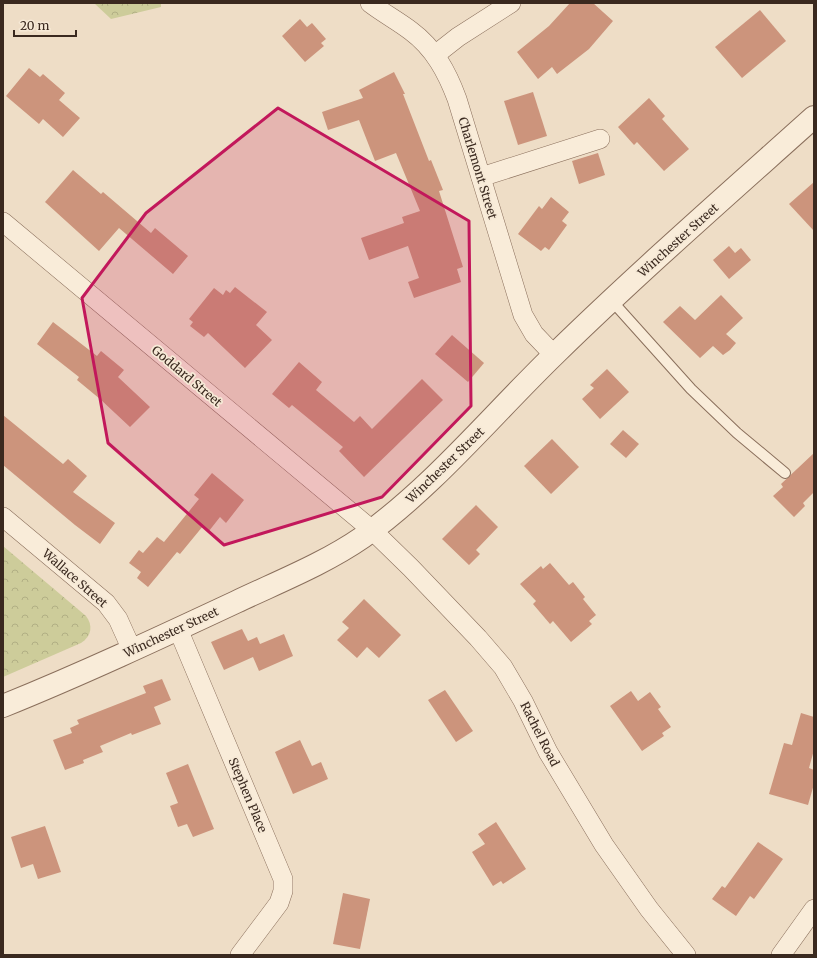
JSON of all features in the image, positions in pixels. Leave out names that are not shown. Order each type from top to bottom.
[{"type":"street","name":"Charlemont Street","points":[[370,3],[412,31],[436,55],[451,84],[523,315],[534,334],[554,355]]},
{"type":"street","points":[[436,55],[468,30],[511,3]]},
{"type":"street","name":"Winchester Street","points":[[3,706],[178,629],[350,546],[408,502],[447,466],[554,355],[814,117]]},
{"type":"street","points":[[481,177],[600,139]]},
{"type":"street","name":"Goddard Street","points":[[3,222],[372,530]]},
{"type":"street","name":"Wallace Street","points":[[3,517],[106,603],[118,619],[132,650]]},
{"type":"street","name":"Rachel Road","points":[[372,530],[411,568],[492,653],[523,701],[548,752],[604,845],[649,909],[686,955]]},
{"type":"street","name":"Stephen Place","points":[[178,629],[283,878],[283,891],[279,903],[240,955]]},
{"type":"street","points":[[781,955],[814,909]]},
{"type":"lane","points":[[612,301],[692,389],[737,432],[785,473]]},
{"type":"highlighted area","points":[[278,108],[469,221],[471,406],[382,497],[224,545],[108,443],[82,298],[146,213]]},
{"type":"green space","points":[[94,3],[161,3],[161,7],[111,19]]},
{"type":"green space","points":[[3,546],[86,616],[90,623],[90,630],[85,640],[81,643],[3,677]]},
{"type":"building","points":[[570,3],[593,3],[613,21],[589,49],[557,74],[552,67],[538,79],[517,52],[549,26]]},
{"type":"building","points":[[760,10],[786,41],[742,78],[715,47]]},
{"type":"building","points":[[300,19],[307,27],[312,23],[326,39],[321,43],[324,46],[305,62],[282,36]]},
{"type":"building","points":[[29,68],[40,77],[43,74],[65,93],[59,100],[80,118],[63,137],[43,119],[39,124],[6,96]]},
{"type":"building","points":[[394,72],[405,94],[403,94],[429,161],[431,160],[443,190],[439,191],[463,267],[457,269],[461,282],[414,298],[408,282],[419,278],[408,246],[369,260],[361,238],[404,223],[402,217],[420,211],[396,153],[375,161],[359,120],[328,130],[322,112],[363,98],[359,90]]},
{"type":"building","points":[[533,92],[547,136],[518,145],[504,101]]},
{"type":"building","points":[[649,98],[665,116],[662,119],[689,149],[664,171],[637,142],[634,145],[618,127]]},
{"type":"building","points":[[598,153],[605,175],[579,184],[572,161]]},
{"type":"building","points":[[73,170],[101,194],[103,192],[151,233],[155,228],[188,256],[173,274],[119,228],[99,251],[45,202]]},
{"type":"building","points":[[814,182],[814,231],[789,204]]},
{"type":"building","points":[[551,197],[569,212],[562,221],[567,225],[549,250],[545,247],[541,251],[518,234],[539,206],[542,209]]},
{"type":"building","points":[[729,246],[735,253],[741,248],[751,260],[729,279],[713,260]]},
{"type":"building","points":[[235,287],[267,312],[256,325],[272,340],[245,368],[208,333],[204,337],[190,326],[193,322],[189,319],[214,288],[223,295],[226,290],[230,293]]},
{"type":"building","points":[[721,295],[743,318],[726,334],[736,343],[723,355],[713,346],[700,358],[663,322],[680,306],[695,320]]},
{"type":"building","points":[[53,322],[97,356],[101,351],[124,370],[118,377],[150,407],[130,427],[77,380],[79,377],[37,344]]},
{"type":"building","points":[[452,335],[484,363],[468,382],[435,354]]},
{"type":"building","points":[[299,362],[322,382],[316,390],[354,422],[360,416],[372,429],[422,379],[443,400],[364,477],[339,451],[343,447],[292,405],[289,408],[272,394]]},
{"type":"building","points":[[607,369],[629,392],[600,419],[582,399],[594,388],[590,385]]},
{"type":"building","points":[[3,415],[63,464],[68,459],[87,476],[73,492],[115,523],[100,544],[3,465]]},
{"type":"building","points":[[623,430],[639,444],[626,458],[610,444]]},
{"type":"building","points":[[552,439],[579,467],[551,494],[524,466]]},
{"type":"building","points":[[814,453],[814,492],[803,503],[805,506],[794,517],[773,496],[783,487],[781,484]]},
{"type":"building","points":[[212,473],[244,500],[226,523],[220,517],[209,531],[203,526],[180,554],[177,552],[148,587],[137,578],[141,572],[129,563],[139,550],[143,553],[157,537],[164,542],[199,499],[194,495]]},
{"type":"building","points":[[476,505],[498,527],[476,550],[480,554],[469,565],[442,539]]},
{"type":"building","points":[[550,563],[569,585],[573,582],[585,597],[583,599],[596,615],[589,621],[592,624],[571,642],[553,621],[550,624],[533,604],[536,601],[520,584],[541,566],[543,569]]},
{"type":"building","points":[[364,599],[401,635],[379,658],[367,647],[357,658],[337,640],[349,628],[342,622]]},
{"type":"building","points":[[242,629],[248,641],[257,637],[260,644],[284,634],[293,656],[259,671],[253,657],[224,670],[211,642]]},
{"type":"building","points":[[162,679],[171,700],[154,707],[161,724],[132,735],[131,733],[100,746],[103,752],[83,760],[84,763],[65,770],[53,740],[72,733],[70,728],[79,724],[77,720],[146,693],[143,686]]},
{"type":"building","points":[[445,690],[473,731],[456,742],[428,700]]},
{"type":"building","points":[[631,691],[638,701],[650,692],[661,707],[658,709],[671,727],[662,733],[664,736],[642,751],[610,706]]},
{"type":"building","points":[[801,713],[814,717],[814,750],[809,768],[814,770],[814,784],[808,805],[769,794],[784,743],[792,745]]},
{"type":"building","points":[[300,740],[312,766],[321,762],[328,779],[293,794],[275,752]]},
{"type":"building","points":[[188,764],[214,829],[193,837],[187,824],[178,827],[170,806],[178,803],[166,773]]},
{"type":"building","points":[[496,822],[526,869],[503,884],[501,881],[493,886],[472,852],[485,844],[478,834]]},
{"type":"building","points":[[45,826],[61,872],[38,879],[33,864],[21,868],[11,837]]},
{"type":"building","points":[[758,842],[783,859],[754,899],[750,896],[736,916],[712,899],[722,886],[725,888]]},
{"type":"building","points":[[343,893],[370,899],[360,949],[333,944]]}]
